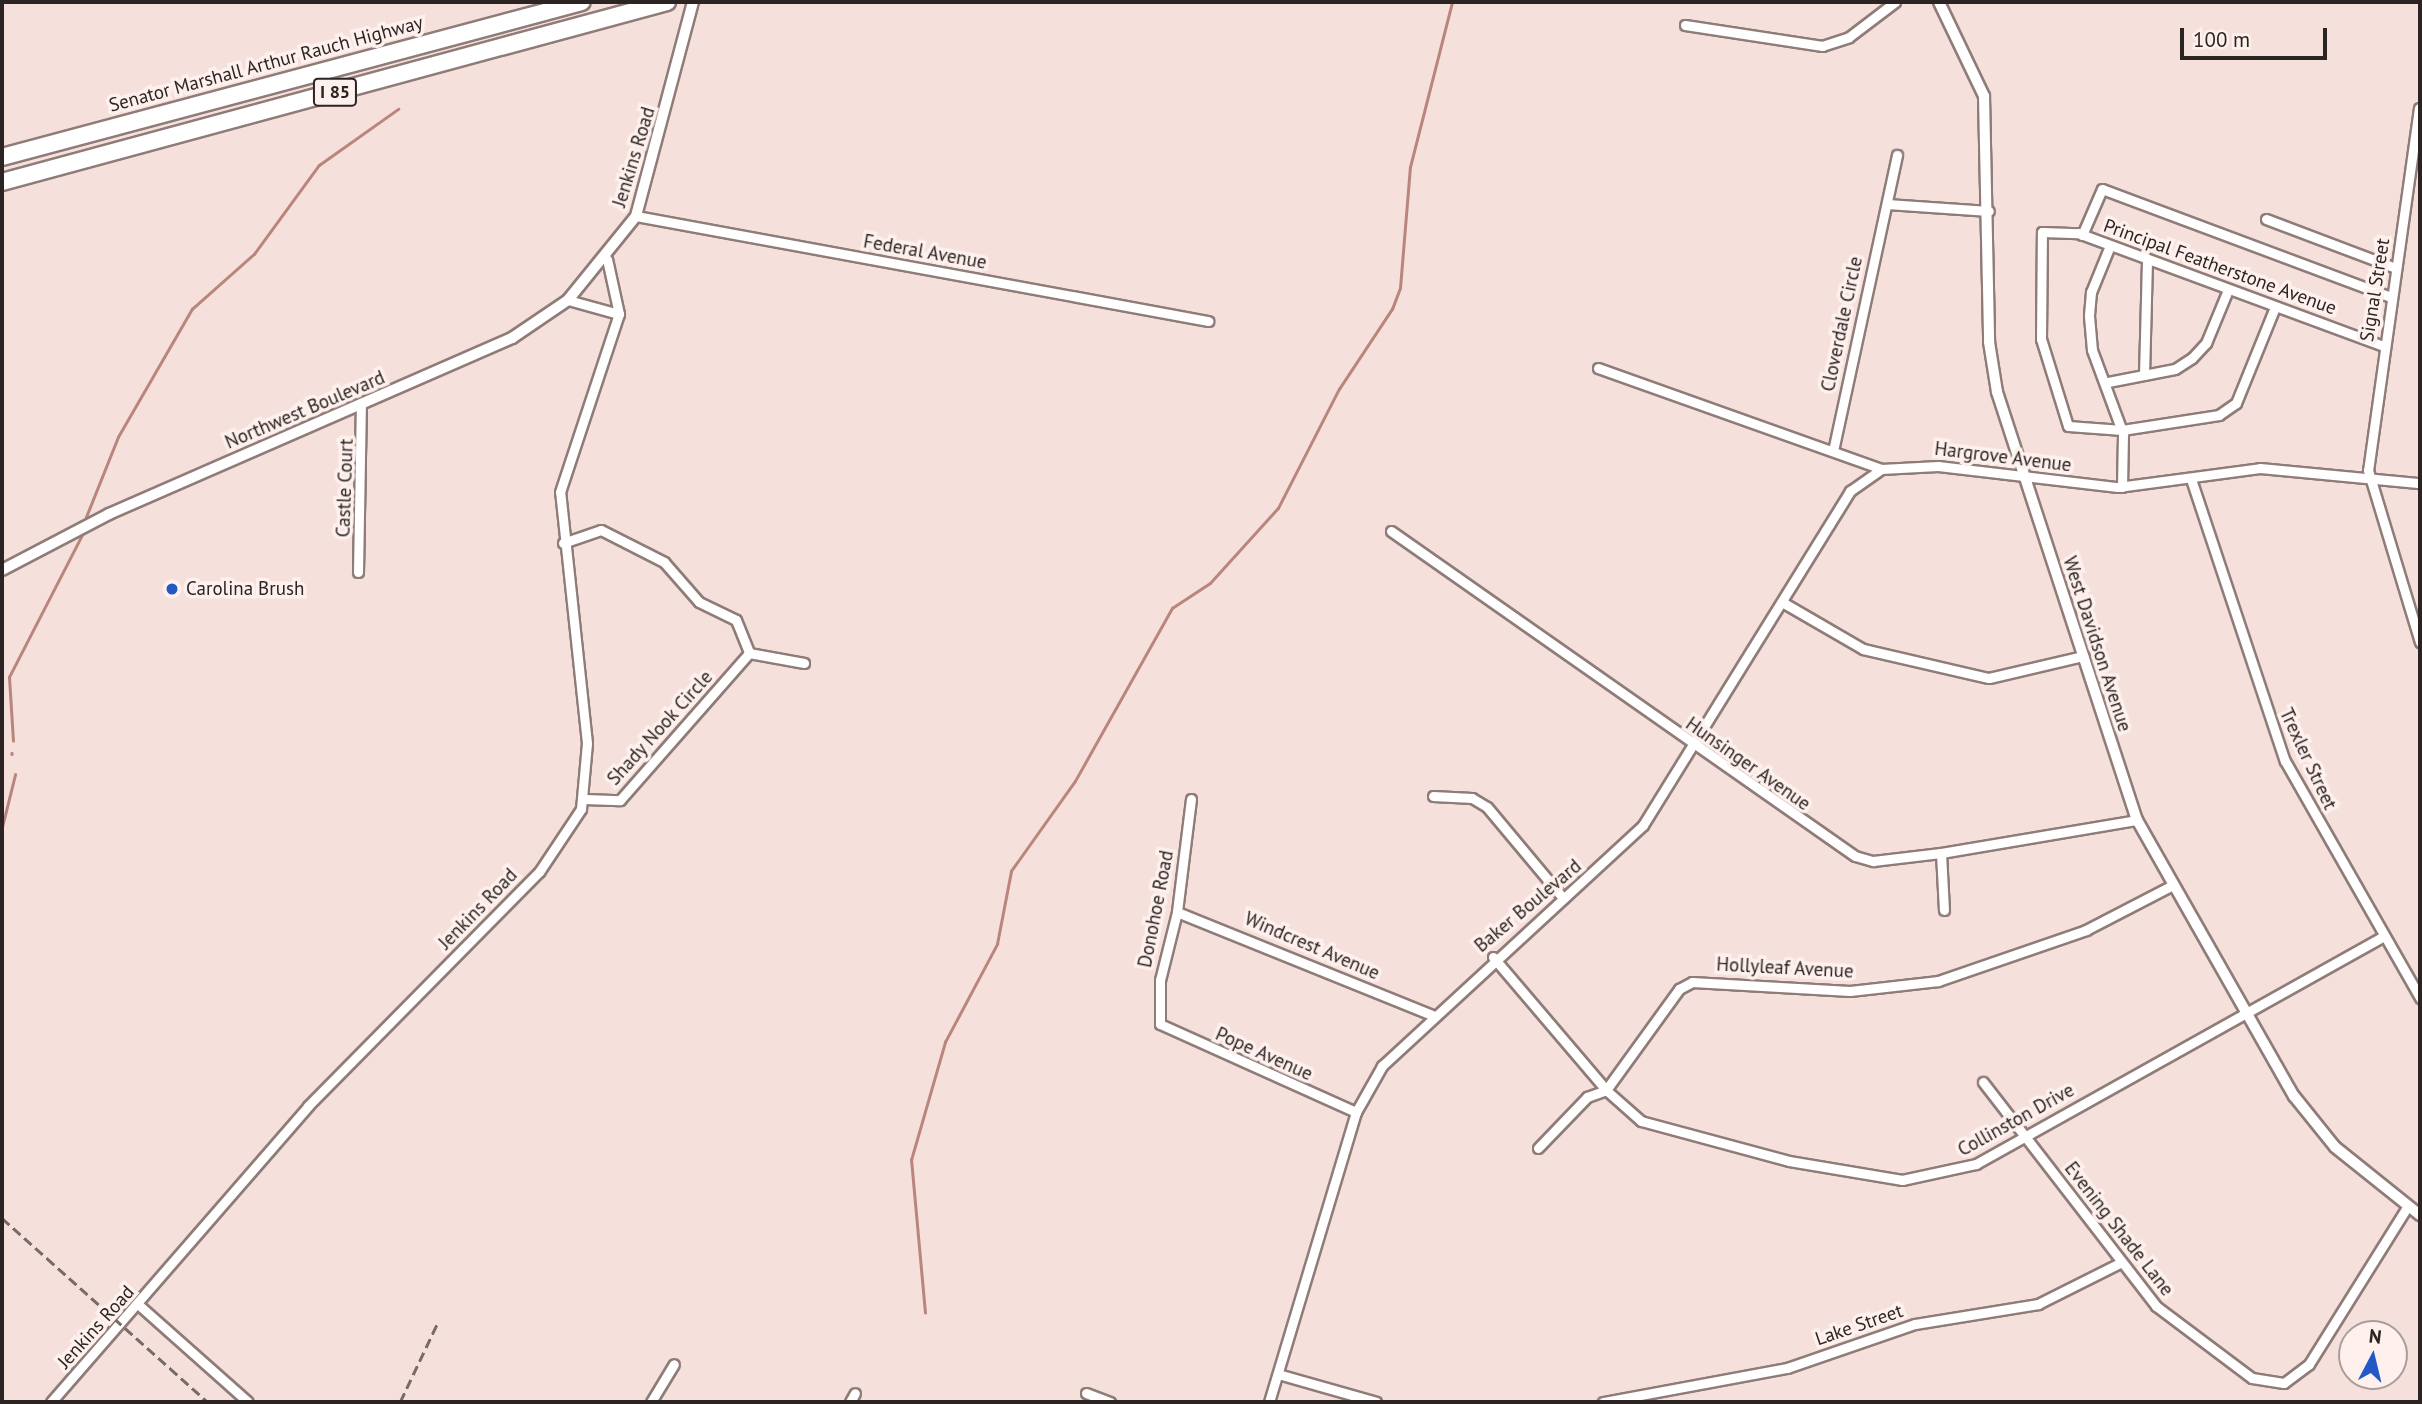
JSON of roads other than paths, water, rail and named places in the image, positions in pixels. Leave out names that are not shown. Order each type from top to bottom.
[{"type":"highway","name":"Senator Marshall Arthur Rauch Highway","points":[[2,157],[582,2]]},
{"type":"highway","name":"I 85","points":[[2,181],[667,2]]},
{"type":"street","name":"Jenkins Road","points":[[607,259],[636,216],[693,2]]},
{"type":"street","points":[[1685,25],[1822,46],[1849,37],[1895,2]]},
{"type":"street","name":"West Davidson Avenue","points":[[1939,2],[1984,96],[1991,364],[2023,474],[2137,820],[2244,1015],[2326,1137],[2407,1207],[2420,1215]]},
{"type":"street","name":"Signal Street","points":[[2419,107],[2368,470],[2420,642]]},
{"type":"street","name":"Cloverdale Circle","points":[[1833,451],[1896,155]]},
{"type":"street","points":[[2082,235],[2102,189],[2391,297]]},
{"type":"street","points":[[1887,204],[1989,211]]},
{"type":"street","name":"Federal Avenue","points":[[636,216],[1208,321]]},
{"type":"street","points":[[2266,219],[2396,268]]},
{"type":"street","name":"Principal Featherstone Avenue","points":[[2122,430],[2062,421],[2040,339],[2042,232],[2082,235],[2109,248],[2384,346]]},
{"type":"street","points":[[2109,248],[2091,292],[2089,316],[2092,350],[2108,382],[2122,430],[2122,487]]},
{"type":"street","points":[[569,300],[620,314],[607,259]]},
{"type":"street","name":"Northwest Boulevard","points":[[2,570],[109,514],[512,338],[569,300],[607,259]]},
{"type":"street","points":[[2144,375],[2147,261]]},
{"type":"street","points":[[2108,382],[2175,369],[2199,350],[2228,290]]},
{"type":"street","points":[[2122,430],[2219,415],[2236,403],[2275,307]]},
{"type":"street","name":"Jenkins Road","points":[[51,1402],[140,1306],[308,1106],[539,872],[584,799],[587,743],[563,543],[561,474],[620,314]]},
{"type":"street","name":"Hargrove Avenue","points":[[1598,368],[1881,469],[1900,464],[2023,474],[2122,487],[2270,468],[2420,483]]},
{"type":"street","name":"Castle Court","points":[[358,572],[361,405]]},
{"type":"street","name":"Baker Boulevard","points":[[1269,1402],[1356,1112],[1382,1066],[1493,957],[1614,857],[1695,749],[1850,491],[1881,469]]},
{"type":"street","name":"Trexler Street","points":[[2191,479],[2203,498],[2273,732],[2420,998]]},
{"type":"street","points":[[563,543],[601,530],[663,562],[699,602],[736,620],[750,653],[804,663]]},
{"type":"street","name":"Hunsinger Avenue","points":[[1391,531],[1695,749],[1855,856],[1872,861],[1941,853],[2137,820]]},
{"type":"street","points":[[1783,602],[1863,649],[1989,678],[2083,656]]},
{"type":"street","name":"Shady Nook Circle","points":[[584,799],[620,800],[750,653]]},
{"type":"street","points":[[1433,796],[1472,798],[1487,807],[1563,898]]},
{"type":"street","name":"Donohoe Road","points":[[1160,1024],[1160,980],[1177,912],[1191,799]]},
{"type":"street","points":[[1941,853],[1944,910]]},
{"type":"street","name":"Hollyleaf Avenue","points":[[1538,1149],[1587,1097],[1606,1090],[1679,989],[1692,982],[1850,991],[1938,981],[2086,930],[2171,886]]},
{"type":"street","name":"Windcrest Avenue","points":[[1177,912],[1432,1015]]},
{"type":"street","name":"Collinston Drive","points":[[1493,957],[1628,1113],[1665,1132],[1902,1181],[1961,1170],[2384,936]]},
{"type":"street","name":"Pope Avenue","points":[[1160,1024],[1356,1112]]},
{"type":"street","name":"Evening Shade Lane","points":[[1983,1082],[2120,1264],[2156,1306],[2252,1378],[2284,1383],[2309,1364],[2407,1207]]},
{"type":"street","name":"Lake Street","points":[[1603,1402],[1787,1368],[1915,1324],[2038,1304],[2120,1264]]},
{"type":"street","points":[[140,1306],[248,1402]]},
{"type":"street","points":[[651,1402],[674,1364]]},
{"type":"street","points":[[1278,1374],[1376,1402]]},
{"type":"street","points":[[1086,1393],[1110,1402]]},
{"type":"waterway","points":[[925,1313],[911,1160],[945,1042],[997,944],[1011,871],[1075,781],[1172,608],[1210,583],[1278,508],[1339,389],[1392,309],[1400,288],[1410,167],[1452,2]]},
{"type":"waterway","points":[[86,517],[118,437],[192,309],[254,254],[319,165],[398,109]]},
{"type":"waterway","points":[[13,741],[9,677],[82,535]]},
{"type":"waterway","points":[[2,827],[15,775]]},
{"type":"waterway","points":[[1991,1402],[2064,1402]]},
{"type":"railway","points":[[2,1218],[208,1402]]},
{"type":"railway","points":[[400,1402],[438,1322]]},
{"type":"place","name":"Carolina Brush","points":[[172,589]]}]
